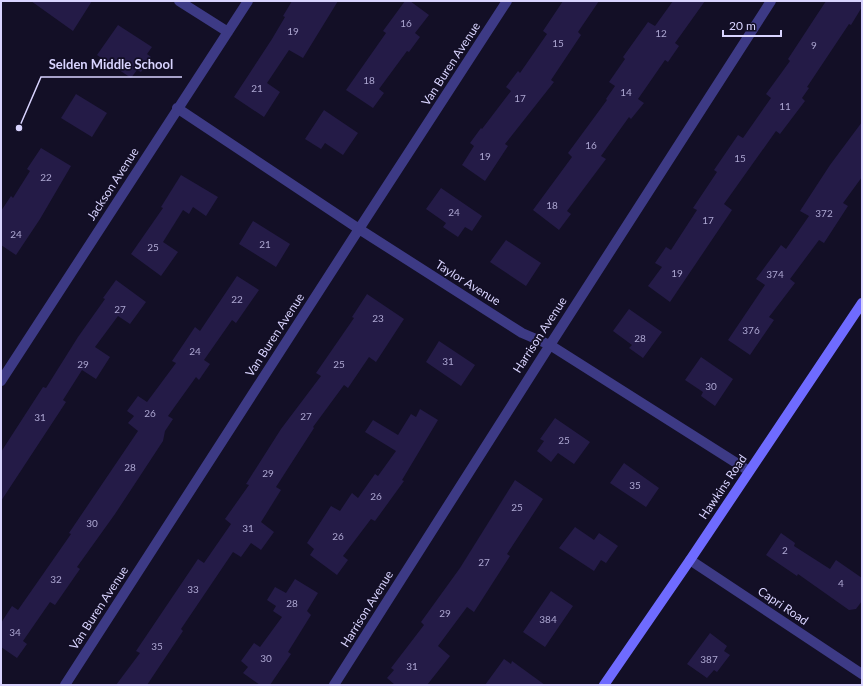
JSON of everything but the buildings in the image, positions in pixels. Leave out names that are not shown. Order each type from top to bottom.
[{"type":"street","points":[[179,1],[228,32]]},
{"type":"street","name":"Jackson Avenue","points":[[1,381],[177,108],[248,1]]},
{"type":"street","name":"Van Buren Avenue","points":[[65,685],[508,1]]},
{"type":"street","name":"Harrison Avenue","points":[[334,685],[771,1]]},
{"type":"street","name":"Taylor Avenue","points":[[177,108],[359,229],[522,333],[550,345],[749,471]]},
{"type":"street","name":"Hawkins Road","points":[[604,685],[690,560],[862,303]]},
{"type":"street","name":"Capri Road","points":[[690,560],[862,674]]},
{"type":"place","name":"Selden Middle School","points":[[19,128]]}]
